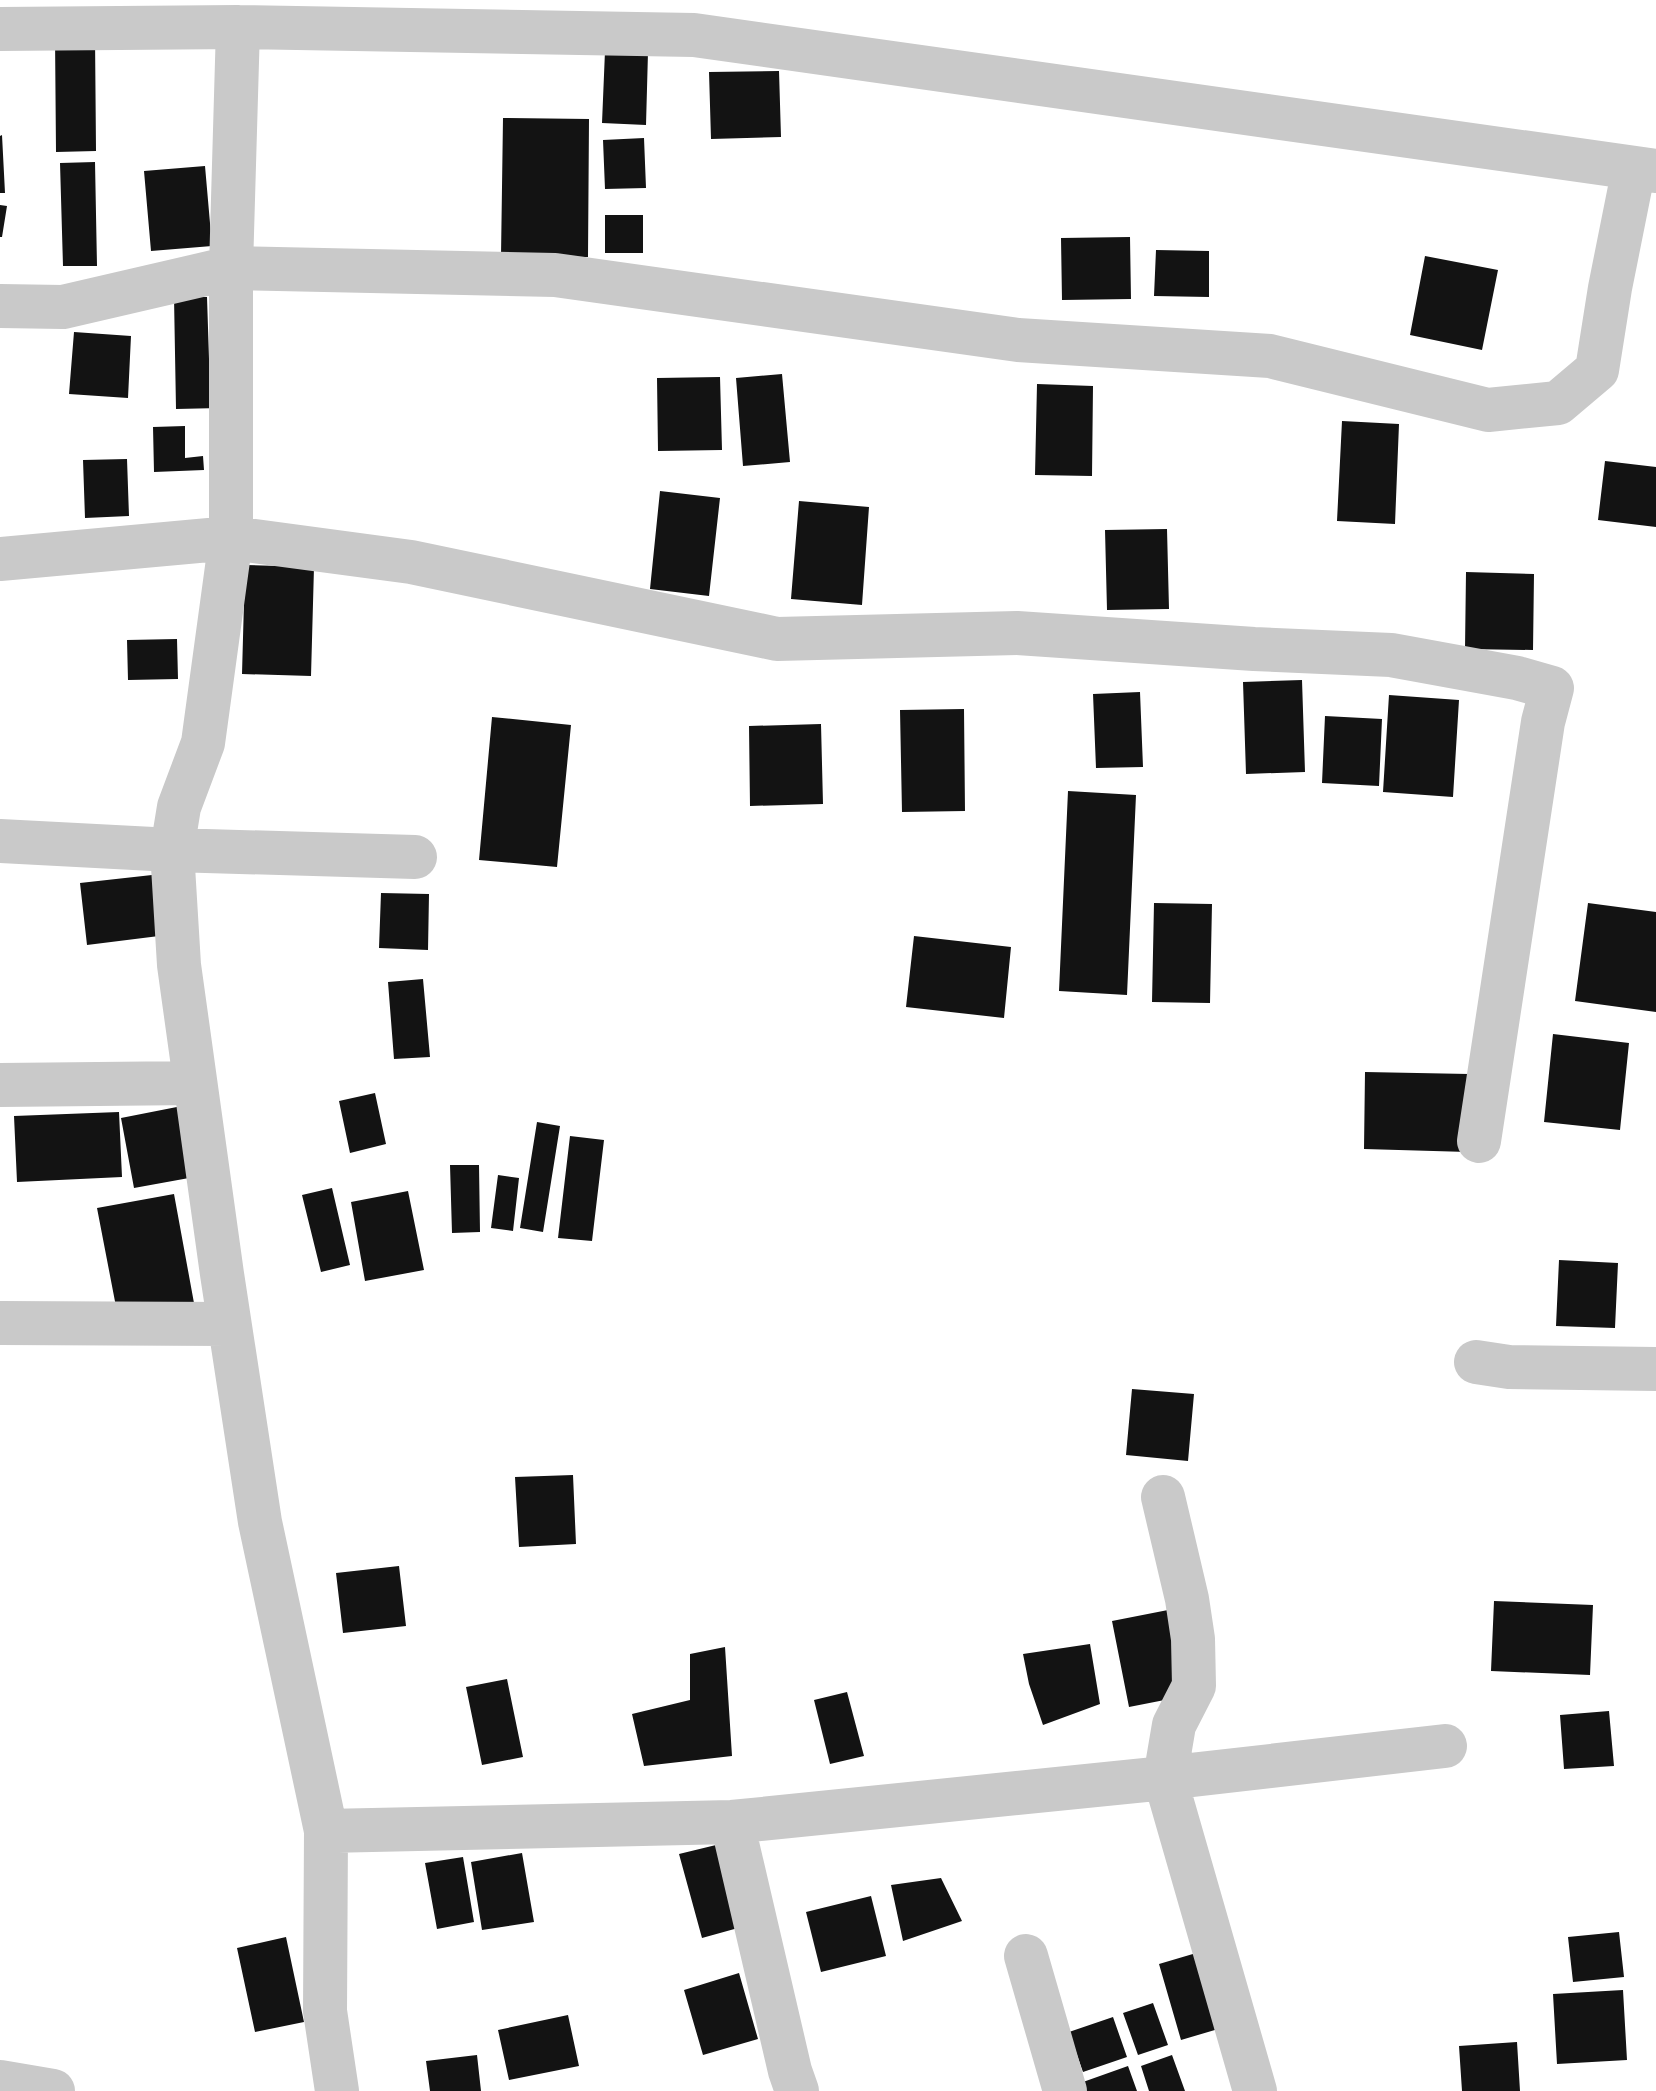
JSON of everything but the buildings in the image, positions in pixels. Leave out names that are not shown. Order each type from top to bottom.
[{"type":"street","points":[[0,29],[238,27],[635,17],[694,35],[1645,169],[1610,288],[1597,370],[1558,403],[1488,410],[1270,356],[1018,340],[555,275],[231,268],[63,307],[0,306]]},
{"type":"street","points":[[238,27],[231,268],[231,538],[203,743],[179,807],[172,850],[179,965],[260,1522],[326,1831],[325,2011],[337,2091]]},
{"type":"street","points":[[0,559],[231,538],[411,562],[777,639],[1017,633],[1391,655],[1517,678],[1552,688],[1543,722],[1479,1141]]},
{"type":"street","points":[[0,841],[415,857]]},
{"type":"street","points":[[0,1085],[195,1083]]},
{"type":"street","points":[[0,1323],[229,1324]]},
{"type":"street","points":[[1476,1362],[1509,1367],[1656,1369]]},
{"type":"street","points":[[1163,1497],[1187,1599],[1193,1639],[1194,1686],[1174,1725],[1165,1778],[1255,2091]]},
{"type":"street","points":[[326,1831],[732,1822],[1445,1746]]},
{"type":"street","points":[[732,1822],[797,2091]]},
{"type":"street","points":[[1026,1956],[1065,2091]]},
{"type":"street","points":[[0,2082],[53,2091]]}]
